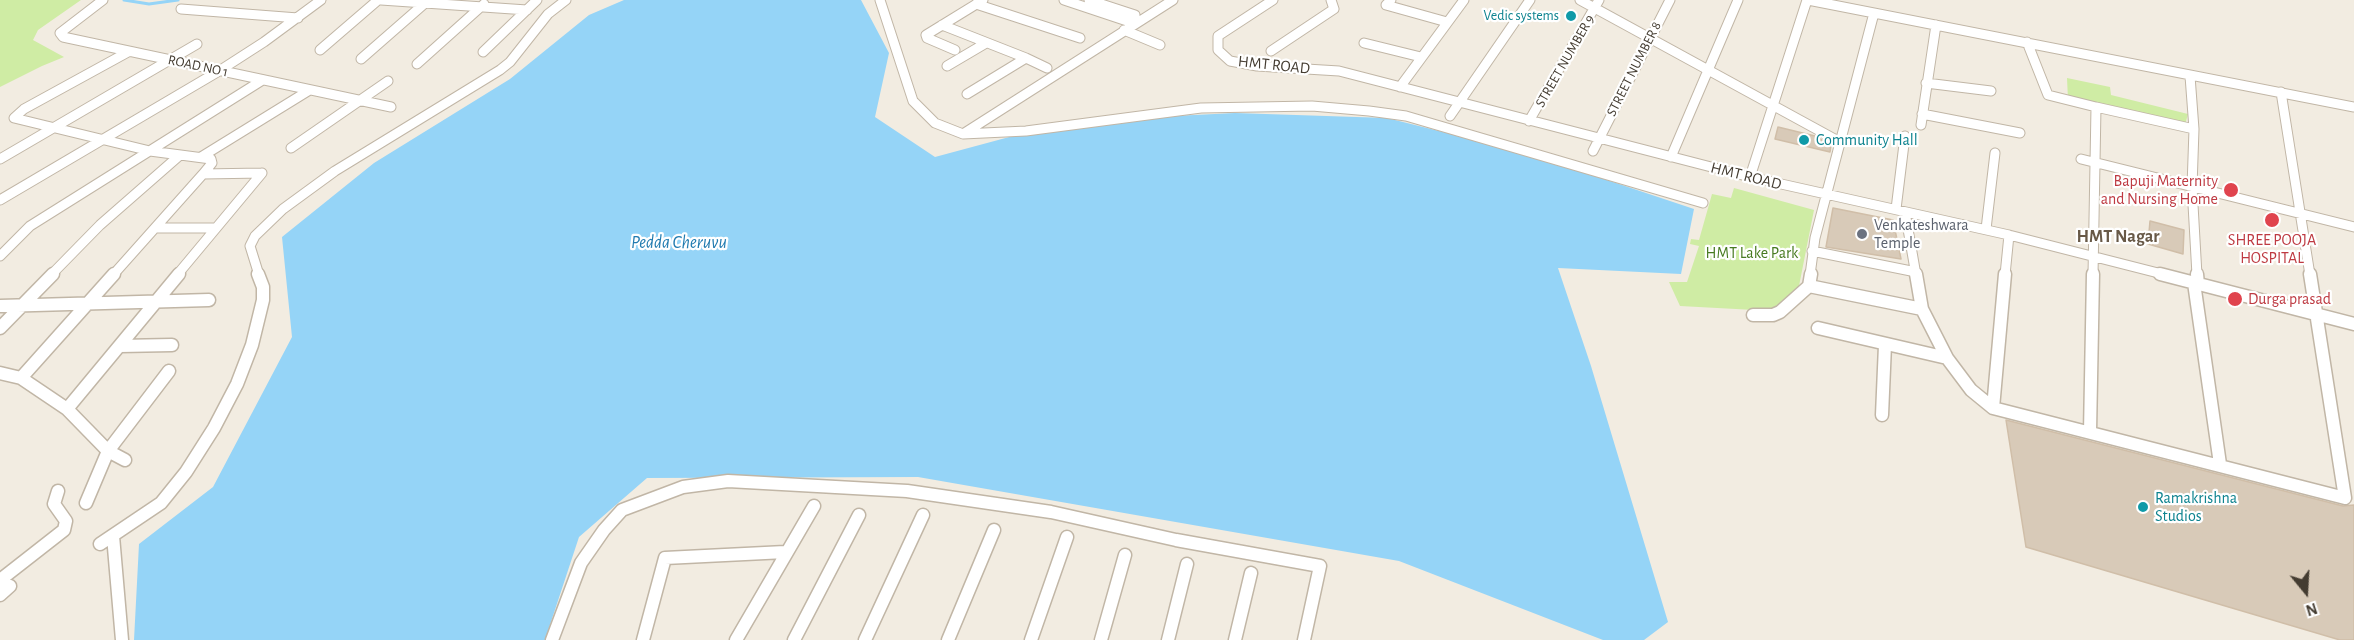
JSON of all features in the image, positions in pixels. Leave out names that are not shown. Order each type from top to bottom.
[{"type":"street","points":[[0,200],[100,139],[219,71],[321,0]]},
{"type":"street","points":[[320,50],[382,0],[527,10]]},
{"type":"street","points":[[417,64],[489,0]]},
{"type":"street","points":[[483,52],[537,0]]},
{"type":"street","points":[[100,544],[130,526],[160,503],[186,471],[214,429],[237,384],[252,345],[263,300],[263,287],[249,246],[255,236],[283,209],[334,171],[505,66],[548,14],[566,0]]},
{"type":"street","points":[[880,0],[913,101],[935,123],[963,134],[1026,131],[1201,108],[1312,106],[1369,111],[1406,116],[1703,203]]},
{"type":"street","points":[[1064,0],[1091,3]]},
{"type":"street","points":[[963,134],[1173,0]]},
{"type":"street","name":"HMT ROAD","points":[[1273,0],[1218,36],[1218,50],[1230,61],[1257,66],[1339,71],[1529,122],[1825,195],[2009,235],[2354,324]]},
{"type":"street","points":[[1272,51],[1334,9],[1331,0]]},
{"type":"street","points":[[1391,0],[1386,5],[1447,22]]},
{"type":"street","points":[[1400,87],[1464,0]]},
{"type":"street","points":[[1450,116],[1530,0]]},
{"type":"street","points":[[1580,0],[1597,4],[1650,38],[1840,142]]},
{"type":"street","name":"STREET NUMBER 8","points":[[1593,152],[1670,0]]},
{"type":"street","points":[[1671,157],[1737,0]]},
{"type":"street","points":[[1750,177],[1808,0],[2354,106]]},
{"type":"street","name":"ROAD NO 1","points":[[100,2],[60,33],[63,37],[261,81],[392,107]]},
{"type":"street","points":[[955,50],[926,36],[980,2],[1080,38]]},
{"type":"street","points":[[361,58],[425,3]]},
{"type":"street","name":"STREET NUMBER 9","points":[[1529,122],[1597,4]]},
{"type":"street","points":[[181,9],[298,18]]},
{"type":"street","points":[[1753,315],[1773,315],[1780,312],[1809,286],[1812,251],[1825,195],[1874,13]]},
{"type":"street","points":[[942,25],[1047,68]]},
{"type":"street","points":[[1921,125],[1936,25]]},
{"type":"street","points":[[1124,30],[1160,45]]},
{"type":"street","points":[[947,66],[986,42]]},
{"type":"street","points":[[2026,42],[2048,95],[2194,129]]},
{"type":"street","points":[[1364,43],[1421,57]]},
{"type":"street","points":[[0,159],[197,44]]},
{"type":"street","points":[[21,378],[212,163],[211,159],[150,152],[14,118],[24,109],[128,52]]},
{"type":"street","points":[[967,94],[1026,58]]},
{"type":"street","points":[[2190,75],[2194,129],[2192,187],[2196,283],[2220,464]]},
{"type":"street","points":[[0,256],[30,226],[261,81]]},
{"type":"street","points":[[291,148],[388,81]]},
{"type":"street","points":[[1926,83],[1990,90]]},
{"type":"street","points":[[201,157],[308,91]]},
{"type":"street","points":[[1905,136],[1901,210],[1916,272],[1922,309],[1947,358],[1971,390],[1993,408],[2220,464],[2345,498],[2281,93]]},
{"type":"street","points":[[2090,432],[2096,107]]},
{"type":"street","points":[[1922,114],[2020,133]]},
{"type":"street","points":[[1986,230],[1995,153]]},
{"type":"street","points":[[0,328],[100,225],[180,154]]},
{"type":"street","points":[[2081,159],[2354,227]]},
{"type":"street","points":[[67,409],[262,173],[203,174]]},
{"type":"street","points":[[155,228],[216,228]]},
{"type":"street","points":[[1993,408],[2009,235]]},
{"type":"street","points":[[1812,251],[1916,272]]},
{"type":"street","points":[[1809,286],[1922,309]]},
{"type":"street","points":[[0,306],[209,300]]},
{"type":"street","points":[[1818,328],[1947,358]]},
{"type":"street","points":[[120,346],[172,345]]},
{"type":"street","points":[[1882,415],[1885,345]]},
{"type":"street","points":[[86,503],[108,451],[169,371]]},
{"type":"street","points":[[0,373],[21,378],[67,409],[108,451],[125,460]]},
{"type":"street","points":[[552,640],[581,563],[604,530],[622,510],[683,488],[728,481],[907,491],[1051,512],[1176,540],[1320,566],[1304,640]]},
{"type":"street","points":[[0,582],[64,530],[66,521],[54,504],[58,491]]},
{"type":"street","points":[[736,640],[785,552],[814,506]]},
{"type":"street","points":[[794,640],[859,514]]},
{"type":"street","points":[[865,640],[923,515]]},
{"type":"street","points":[[948,640],[994,530]]},
{"type":"street","points":[[113,536],[122,640]]},
{"type":"street","points":[[1031,640],[1067,537]]},
{"type":"street","points":[[643,640],[664,558],[785,552]]},
{"type":"street","points":[[1101,640],[1125,555]]},
{"type":"street","points":[[1168,640],[1187,564]]},
{"type":"street","points":[[1235,640],[1251,573]]},
{"type":"street","points":[[0,582],[10,586],[0,595]]},
{"type":"green space","points":[[0,0],[81,0],[38,30],[33,40],[64,57],[0,87]]},
{"type":"green space","points":[[2067,78],[2110,87],[2111,95],[2188,114],[2185,125],[2068,100]]},
{"type":"green space","name":"HMT Lake Park","points":[[1734,188],[1814,210],[1799,286],[1773,311],[1680,306],[1669,282],[1687,282],[1699,246],[1690,244],[1691,239],[1699,240],[1712,194],[1731,198]]},
{"type":"water","name":"Pedda Cheruvu","points":[[624,0],[861,0],[889,53],[875,117],[935,157],[1013,136],[1153,117],[1235,113],[1387,118],[1523,152],[1694,209],[1681,274],[1558,268],[1591,366],[1668,622],[1644,640],[1603,640],[1399,561],[918,477],[647,478],[579,537],[545,640],[134,640],[139,544],[213,487],[292,337],[282,237],[374,163],[510,79],[589,15]]},
{"type":"building","name":"Community Hall","points":[[1778,127],[1815,136],[1831,145],[1830,152],[1775,139]]},
{"type":"building","name":"Venkateshwara Temple","points":[[1833,208],[1893,220],[1901,259],[1826,247]]},
{"type":"building","points":[[2150,221],[2184,230],[2183,254],[2148,244]]},
{"type":"building","name":"Ramakrishna Studios","points":[[2006,420],[2343,506],[2354,505],[2354,640],[2340,640],[2026,547]]},
{"type":"waterway","points":[[124,0],[149,4],[178,0]]},
{"type":"place","name":"Vedic systems","points":[[1571,16]]},
{"type":"place","name":"Community Hall","points":[[1804,140]]},
{"type":"place","name":"Bapuji Maternity and Nursing Home","points":[[2231,190]]},
{"type":"place","name":"SHREE POOJA HOSPITAL","points":[[2272,220]]},
{"type":"place","name":"Venkateshwara Temple","points":[[1862,234]]},
{"type":"place","name":"Durga prasad","points":[[2235,299]]},
{"type":"place","name":"Ramakrishna Studios","points":[[2143,507]]},
{"type":"district","name":"HMT Nagar","points":[[2118,237]]}]
